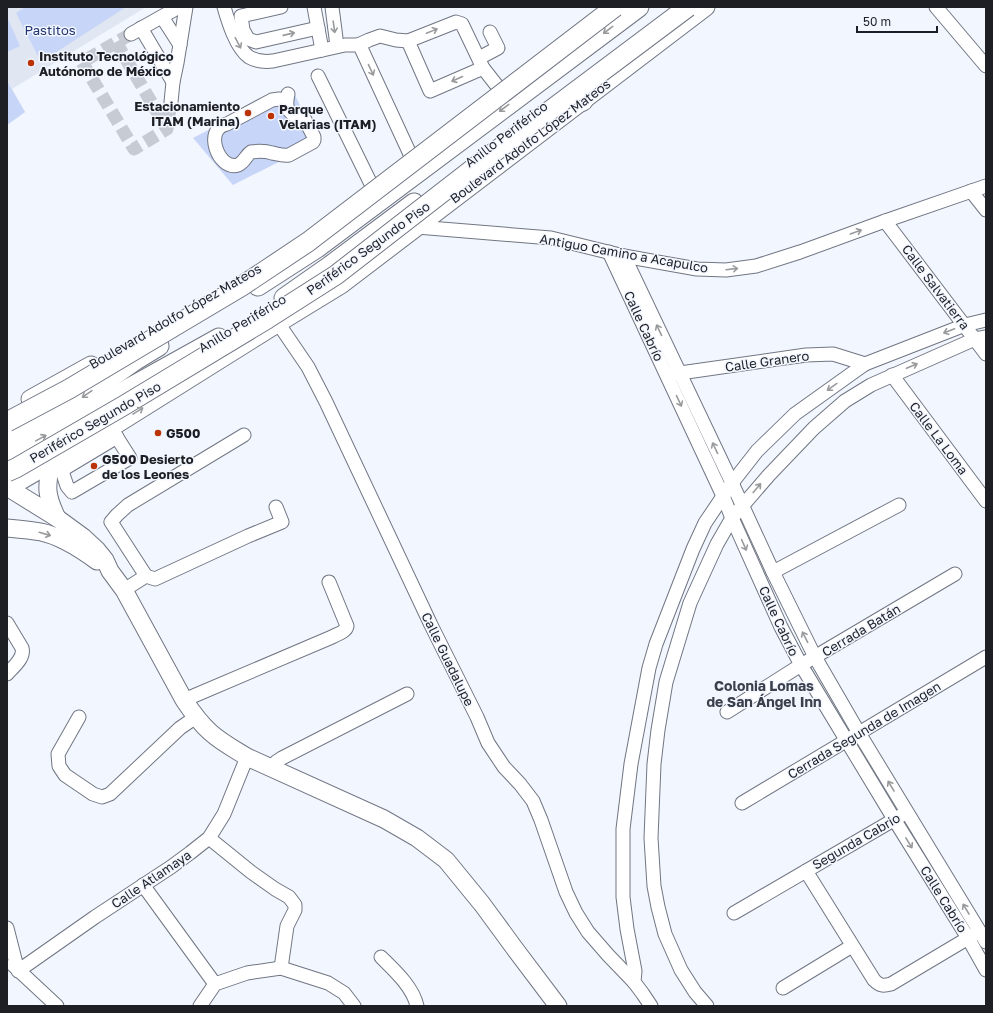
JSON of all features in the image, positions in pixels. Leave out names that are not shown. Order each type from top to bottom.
[{"type":"highway","points":[[7,422],[69,389],[242,286],[308,242],[615,7]]},
{"type":"highway","name":"Anillo Periférico","points":[[7,442],[77,401],[136,360],[250,291],[317,248],[640,7]]},
{"type":"highway","name":"Anillo Periférico","points":[[7,456],[260,314],[331,265],[446,180],[674,7]]},
{"type":"highway","name":"Periférico Segundo Piso","points":[[7,484],[16,468],[123,406],[267,319],[336,275],[488,157],[688,7]]},
{"type":"highway","points":[[441,156],[493,91]]},
{"type":"highway","points":[[511,130],[583,101]]},
{"type":"highway","points":[[238,332],[260,314]]},
{"type":"highway","points":[[112,373],[136,360]]},
{"type":"main road","name":"Boulevard Adolfo López Mateos","points":[[7,412],[248,276],[603,7]]},
{"type":"main road","name":"Boulevard Adolfo López Mateos","points":[[7,484],[57,464],[114,432],[278,323],[341,285],[706,7]]},
{"type":"main road","points":[[57,464],[47,480],[50,504],[57,518]]},
{"type":"main road","points":[[7,484],[83,537],[97,550],[124,590],[184,700],[196,717],[211,733],[226,745],[247,757],[384,819],[416,838],[446,860],[482,904],[558,1006]]},
{"type":"main road","points":[[7,528],[43,532],[55,536],[78,549],[110,571]]},
{"type":"street","points":[[173,82],[136,31],[179,7]]},
{"type":"street","points":[[171,102],[186,7]]},
{"type":"street","points":[[224,7],[231,29],[242,50],[249,57],[265,62],[337,46],[358,45],[380,36],[408,41],[456,22],[462,24],[493,91]]},
{"type":"street","points":[[282,7],[241,16],[243,30],[248,39],[256,42],[318,28]]},
{"type":"street","points":[[314,7],[322,50]]},
{"type":"street","points":[[332,7],[337,46]]},
{"type":"street","points":[[936,7],[986,66]]},
{"type":"street","points":[[162,17],[180,45]]},
{"type":"street","points":[[408,41],[430,91],[481,63],[498,48],[490,32]]},
{"type":"street","points":[[358,45],[361,48],[410,154]]},
{"type":"street","points":[[318,76],[371,184]]},
{"type":"street","points":[[287,97],[287,107],[290,112],[298,118],[303,116],[314,137],[313,142],[286,156],[281,156],[270,152],[254,151],[247,155],[243,162],[236,165],[227,164],[221,158],[217,150],[215,139],[218,128],[272,100],[287,97]]},
{"type":"street","name":"Antiguo Camino a Acapulco","points":[[418,227],[551,238],[624,256],[697,270],[726,270],[756,266],[800,252],[986,186]]},
{"type":"street","points":[[971,191],[986,210]]},
{"type":"street","name":"Calle Salvatierra","points":[[885,221],[965,325],[981,338],[986,354]]},
{"type":"street","name":"Calle Cabrío","points":[[609,252],[732,483],[773,572],[815,657],[907,812],[984,933]]},
{"type":"street","name":"Calle Cabrío","points":[[624,256],[732,518],[781,627],[800,665],[968,938],[986,970]]},
{"type":"street","points":[[634,982],[635,971],[623,897],[623,829],[631,764],[649,668],[656,644],[693,549],[705,523],[732,483],[757,451],[795,414],[865,364],[965,325],[986,320]]},
{"type":"street","name":"Calle Guadalupe","points":[[278,323],[308,367],[326,402],[488,742],[504,766],[520,784],[532,801],[542,820],[566,892],[576,912],[588,932],[608,956],[634,982],[651,1006]]},
{"type":"street","points":[[707,1006],[695,992],[681,970],[665,934],[654,886],[652,838],[654,764],[658,730],[666,682],[690,603],[717,544],[732,518],[769,475],[814,428],[845,402],[871,384],[981,338]]},
{"type":"street","name":"Calle Granero","points":[[673,374],[806,355],[833,354],[865,364]]},
{"type":"street","name":"Calle La Loma","points":[[892,375],[986,501]]},
{"type":"street","points":[[57,464],[67,486],[72,492],[130,458],[114,432]]},
{"type":"street","points":[[244,435],[128,505],[111,522],[146,576],[155,578],[282,522],[276,507]]},
{"type":"street","points":[[773,572],[899,505]]},
{"type":"street","name":"Cerrada Batán","points":[[727,712],[800,665],[955,574]]},
{"type":"street","points":[[124,590],[146,576]]},
{"type":"street","points":[[184,700],[344,631],[347,626],[329,582]]},
{"type":"street","points":[[7,623],[23,652],[21,657],[7,674]]},
{"type":"street","name":"Cerrada Segunda de Imagen","points":[[742,803],[986,657]]},
{"type":"street","points":[[270,768],[282,758],[407,694]]},
{"type":"street","points":[[79,717],[58,754],[59,766],[65,774],[93,794],[102,797],[110,794],[180,728],[196,717]]},
{"type":"street","name":"Calle Atlamaya","points":[[18,970],[143,886],[209,838],[224,814],[247,757]]},
{"type":"street","name":"Segunda Cabrio","points":[[734,912],[907,812]]},
{"type":"street","points":[[209,838],[250,872],[289,897],[295,905],[295,910],[287,926],[281,968]]},
{"type":"street","points":[[806,871],[852,946],[874,980],[879,985],[891,984],[968,938],[984,933]]},
{"type":"street","points":[[143,886],[215,984]]},
{"type":"street","points":[[7,928],[18,970]]},
{"type":"street","points":[[783,988],[852,946]]},
{"type":"street","points":[[381,957],[411,992],[417,1006]]},
{"type":"street","points":[[7,959],[57,1006]]},
{"type":"street","points":[[200,1006],[215,984],[247,973],[281,968],[328,983],[344,993],[354,1006]]},
{"type":"shaded area","name":"Instituto Tecnológico Autónomo de México","points":[[7,7],[146,7],[12,89],[25,112],[7,125]]},
{"type":"green space","name":"Pastitos","points":[[25,7],[126,7],[41,62],[16,13]]},
{"type":"green space","points":[[7,17],[20,46],[7,52]]},
{"type":"green space","points":[[7,81],[25,112],[7,125]]},
{"type":"green space","name":"Parque Velarias (ITAM)","points":[[291,87],[318,142],[233,185],[193,138]]},
{"type":"tunnel","points":[[131,34],[82,62],[134,149],[167,129],[171,102]]},
{"type":"tunnel","points":[[116,42],[167,129]]},
{"type":"place","name":"Instituto Tecnológico Autónomo de México","points":[[31,63]]},
{"type":"place","name":"Estacionamiento ITAM (Marina)","points":[[248,113]]},
{"type":"place","name":"Parque Velarias (ITAM)","points":[[271,116]]},
{"type":"place","name":"G500","points":[[158,433]]},
{"type":"place","name":"G500 Desierto de los Leones","points":[[94,466]]},
{"type":"district","name":"Colonia Lomas de San Ángel Inn","points":[[764,694]]}]
